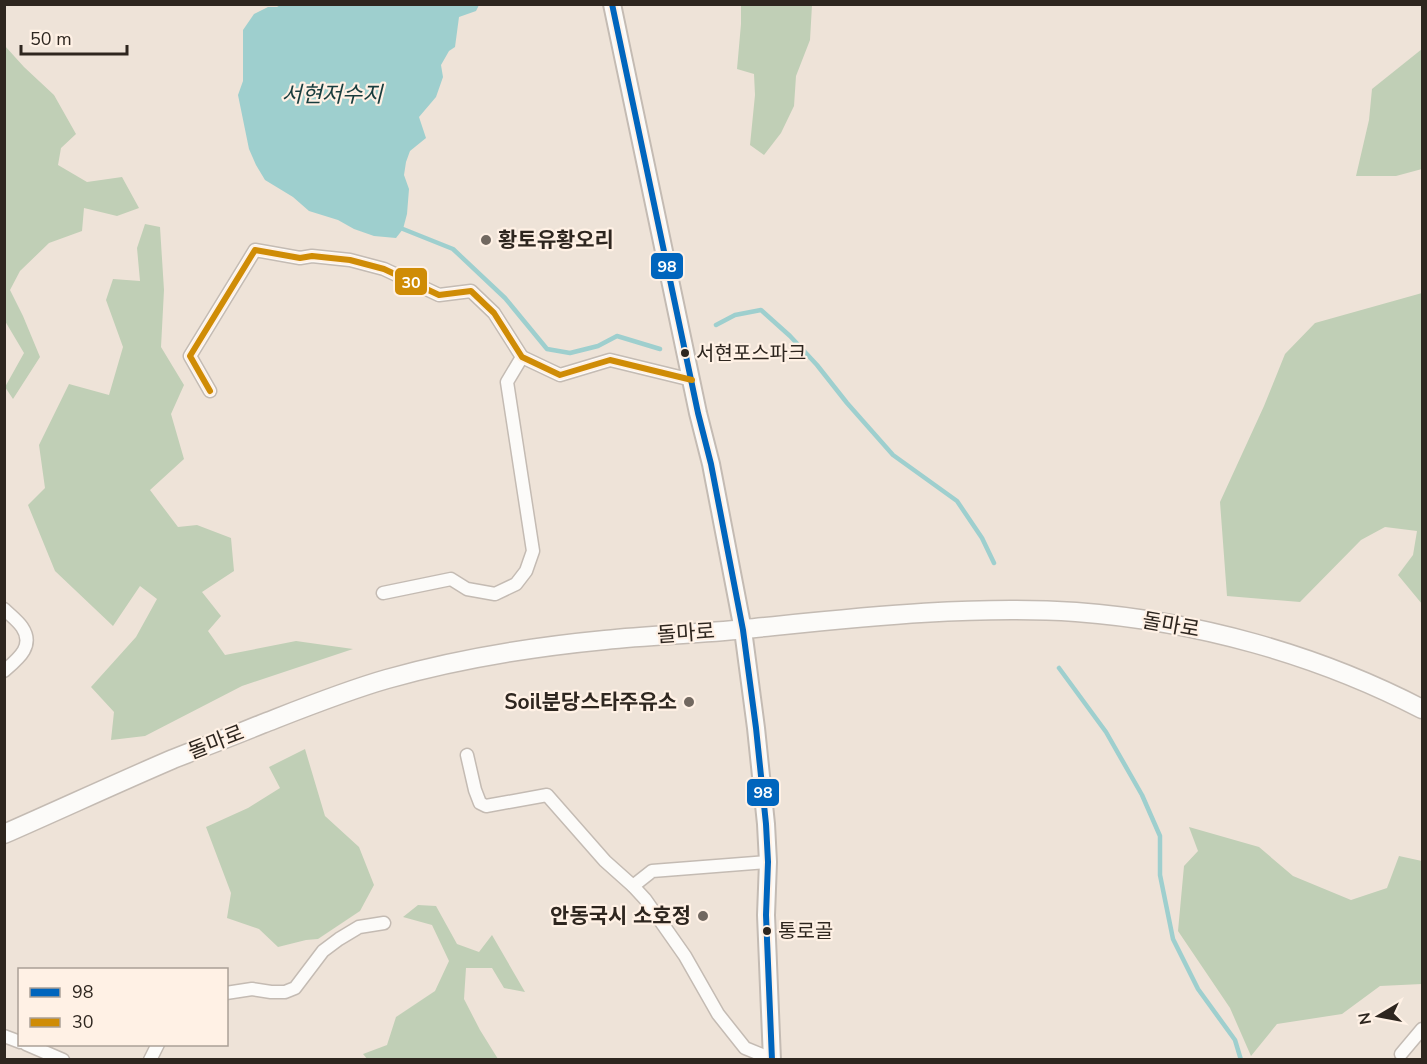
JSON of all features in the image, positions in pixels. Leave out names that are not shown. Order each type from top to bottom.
[{"type":"main road","name":"돌마로","points":[[4,834],[175,758],[307,707],[385,680],[463,660],[603,640],[743,630],[880,616],[1011,610],[1071,612],[1203,630],[1290,655],[1365,682],[1422,709]]},
{"type":"street","points":[[467,756],[475,790],[480,803],[486,806],[547,795],[605,861],[645,899],[685,956],[718,1014],[745,1048],[772,1059],[766,915],[768,862],[766,824],[743,630],[711,464],[698,413],[612,4]]},
{"type":"street","points":[[210,391],[190,356],[255,250],[300,258],[312,256],[350,260],[384,268],[439,295],[471,291],[494,313],[522,357],[560,375],[610,360],[692,380]]},
{"type":"street","points":[[383,593],[452,579],[467,589],[495,594],[516,584],[526,571],[533,551],[507,382],[522,357]]},
{"type":"street","points":[[4,609],[22,628],[27,643],[21,657],[4,671]]},
{"type":"street","points":[[633,886],[652,871],[768,862]]},
{"type":"street","points":[[228,993],[252,989],[285,992],[295,988],[322,951],[359,927],[384,923]]},
{"type":"street","points":[[1401,1054],[1422,1029]]},
{"type":"street","points":[[32,1046],[63,1059]]},
{"type":"green space","points":[[741,5],[812,5],[810,40],[796,76],[794,106],[781,133],[764,155],[750,145],[755,95],[754,74],[737,69]]},
{"type":"green space","points":[[5,46],[54,95],[76,134],[61,148],[58,165],[87,182],[122,177],[139,208],[117,216],[84,208],[82,231],[49,243],[20,271],[10,290],[40,357],[13,399],[5,387],[24,353],[5,321]]},
{"type":"green space","points":[[1422,49],[1422,169],[1396,176],[1356,176],[1369,120],[1372,89]]},
{"type":"green space","points":[[145,224],[160,227],[164,290],[161,347],[184,385],[171,414],[184,459],[150,490],[178,527],[197,525],[231,538],[234,571],[202,592],[221,616],[208,631],[225,655],[296,641],[353,649],[242,686],[145,736],[111,740],[114,712],[91,687],[136,637],[157,599],[140,586],[113,626],[55,571],[28,505],[45,488],[39,445],[69,384],[109,395],[123,347],[106,300],[113,279],[140,281],[137,248]]},
{"type":"green space","points":[[1422,293],[1422,604],[1398,575],[1413,555],[1417,531],[1385,527],[1361,540],[1300,602],[1227,596],[1220,502],[1285,354],[1315,323]]},
{"type":"green space","points":[[305,749],[325,816],[359,847],[374,885],[360,911],[318,939],[278,947],[259,929],[227,918],[231,893],[206,827],[248,808],[280,788],[269,767]]},
{"type":"green space","points":[[1189,827],[1259,847],[1293,876],[1351,900],[1387,888],[1399,856],[1422,861],[1422,984],[1380,986],[1342,1014],[1277,1024],[1251,1056],[1230,1008],[1178,931],[1184,866],[1198,851]]},
{"type":"green space","points":[[418,905],[436,906],[457,944],[479,952],[492,935],[525,992],[504,988],[492,968],[466,968],[464,999],[498,1059],[368,1060],[363,1054],[387,1045],[396,1017],[435,991],[449,961],[432,925],[403,917]]},
{"type":"water","name":"서현저수지","points":[[282,4],[479,5],[476,11],[459,17],[455,47],[449,51],[441,65],[443,77],[436,97],[419,117],[426,138],[410,151],[406,162],[404,175],[409,189],[407,214],[403,229],[396,238],[374,236],[338,220],[309,211],[293,197],[265,180],[256,165],[249,149],[238,95],[243,81],[243,30],[254,14],[268,7],[277,7]]},
{"type":"waterway","points":[[403,229],[453,249],[505,298],[547,349],[570,353],[598,346],[617,336],[660,349]]},
{"type":"waterway","points":[[716,325],[735,315],[761,310],[817,365],[893,455],[957,501],[982,538],[994,563]]},
{"type":"waterway","points":[[1059,668],[1106,732],[1142,795],[1160,836],[1160,875],[1173,939],[1198,989],[1235,1040],[1241,1060]]},
{"type":"transit line","name":"98","points":[[612,4],[698,413],[711,464],[743,630],[766,824],[768,862],[766,915],[772,1060]]},
{"type":"transit line","name":"30","points":[[210,391],[190,356],[255,250],[300,258],[312,256],[350,260],[384,269],[439,295],[471,291],[494,313],[522,357],[560,375],[610,360],[692,380]]},
{"type":"place","name":"황토유황오리","points":[[486,240]]},
{"type":"place","name":"서현포스파크","points":[[685,353]]},
{"type":"place","name":"Soil분당스타주유소","points":[[689,702]]},
{"type":"place","name":"안동국시 소호정","points":[[703,916]]},
{"type":"place","name":"통로골","points":[[767,931]]}]
